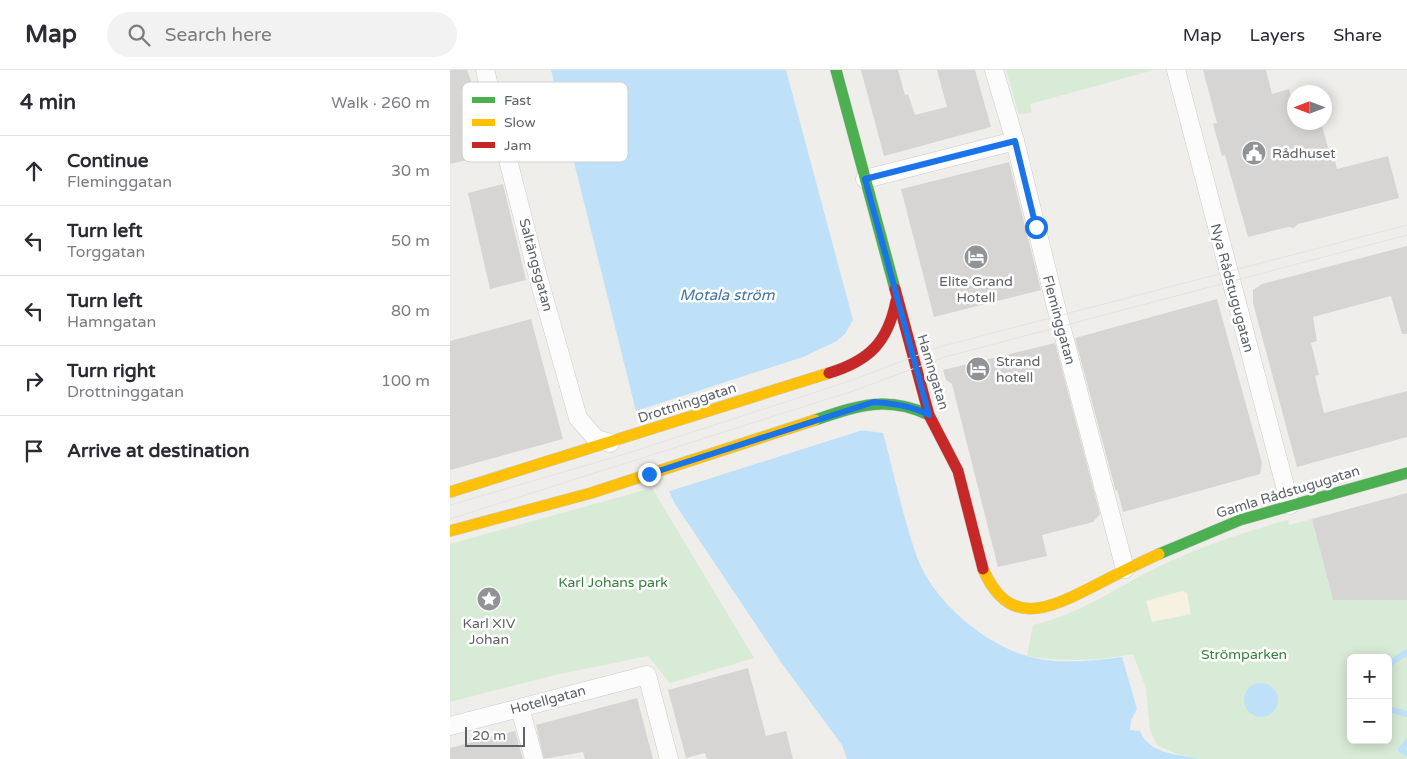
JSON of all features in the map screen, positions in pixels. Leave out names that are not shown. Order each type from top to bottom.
[{"type":"main road","name":"Hamngatan","points":[[836,70],[896,299],[929,415],[946,443],[961,480],[985,575],[995,594],[1009,605],[1039,611],[1072,598],[1125,570]]},
{"type":"main road","name":"Drottninggatan","points":[[450,492],[616,442],[846,368],[878,347],[892,325],[896,299]]},
{"type":"main road","points":[[450,531],[591,492],[874,402],[900,404],[929,415]]},
{"type":"main road","name":"Gamla Rådstugugatan","points":[[1125,570],[1168,549],[1240,520],[1407,473]]},
{"type":"street","name":"Fleminggatan","points":[[994,70],[1015,141],[1125,570]]},
{"type":"street","name":"Nya Rådstugugatan","points":[[1176,70],[1290,505]]},
{"type":"street","points":[[865,179],[1015,141]]},
{"type":"street","name":"Saltängsgatan","points":[[509,162],[537,273],[578,418],[596,439],[616,442]]},
{"type":"street","name":"Hotellgatan","points":[[450,726],[647,675],[669,759]]},
{"type":"street","points":[[520,708],[534,759]]},
{"type":"green space","points":[[1006,70],[1154,70],[1030,104],[1032,112],[1019,115]]},
{"type":"green space","name":"Karl Johans park","points":[[652,488],[754,658],[670,683],[648,656],[555,675],[450,702],[450,544]]},
{"type":"green space","name":"Strömparken","points":[[1312,519],[1333,600],[1407,600],[1407,759],[1201,759],[1177,754],[1157,745],[1150,730],[1146,688],[1133,654],[1080,660],[1027,656],[1033,625],[1066,615],[1158,567],[1205,547],[1288,520],[1289,525]]},
{"type":"sand","points":[[1182,591],[1187,593],[1191,614],[1152,622],[1146,601]]},
{"type":"water","name":"Motala ström","points":[[551,70],[786,70],[853,320],[845,334],[832,345],[860,430],[883,433],[907,527],[917,557],[925,573],[947,604],[961,618],[977,631],[1010,650],[1050,661],[1086,661],[1122,657],[1137,709],[1131,720],[1130,730],[1140,731],[1144,739],[1157,749],[1201,759],[847,759],[842,745],[783,665],[675,504],[651,454],[636,411],[574,162],[628,162],[628,82],[554,82]]},
{"type":"water","points":[[1261,683],[1273,688],[1278,700],[1273,712],[1261,717],[1249,712],[1244,700],[1249,688]]},
{"type":"pier","points":[[837,341],[835,345],[862,428],[866,429],[667,492],[648,455],[633,412],[803,357]]},
{"type":"building","points":[[450,70],[467,70],[471,82],[462,82],[462,161],[450,164]]},
{"type":"building","points":[[861,70],[898,70],[905,95],[908,94],[915,115],[947,107],[937,70],[975,70],[991,127],[884,156]]},
{"type":"building","name":"Rådhuset","points":[[1203,70],[1266,70],[1272,94],[1287,90],[1287,130],[1323,130],[1332,162],[1335,161],[1337,169],[1388,156],[1399,198],[1298,224],[1294,228],[1288,227],[1248,237],[1225,155],[1222,156],[1213,124],[1217,123]]},
{"type":"building","name":"Elite Grand Hotell","points":[[1009,162],[1041,290],[934,317],[901,189]]},
{"type":"building","points":[[503,184],[526,280],[490,289],[468,193]]},
{"type":"building","points":[[1407,246],[1407,334],[1402,334],[1391,296],[1313,317],[1317,341],[1311,343],[1319,375],[1315,376],[1324,413],[1407,391],[1407,437],[1297,467],[1253,303],[1253,290],[1262,284]]},
{"type":"building","points":[[1217,299],[1262,463],[1260,474],[1123,512],[1075,338]]},
{"type":"building","points":[[531,319],[563,439],[450,470],[450,341]]},
{"type":"building","points":[[1055,343],[1100,514],[1093,522],[1042,535],[1047,556],[998,567],[952,384],[946,380],[943,370]]},
{"type":"building","points":[[1407,493],[1407,600],[1333,600],[1312,519]]},
{"type":"building","points":[[748,668],[766,736],[786,731],[793,759],[707,759],[705,753],[686,758],[668,690]]},
{"type":"building","points":[[637,698],[653,759],[585,759],[583,752],[544,759],[536,725]]},
{"type":"building","points":[[515,731],[523,759],[450,759],[450,748]]},
{"type":"waterway","points":[[1392,662],[1407,652]]},
{"type":"waterway","points":[[1392,710],[1407,714]]},
{"type":"waterway","points":[[1407,742],[1401,750],[1407,753]]},
{"type":"tram line","points":[[450,505],[625,454],[850,381],[939,347],[1407,225]]},
{"type":"tram line","points":[[450,519],[853,391],[945,357],[1407,235]]},
{"type":"traffic: fast","points":[[836,70],[895,289]]},
{"type":"traffic: fast","points":[[815,420],[844,410],[885,404],[899,405],[929,415]]},
{"type":"traffic: fast","points":[[1159,554],[1240,520],[1407,473]]},
{"type":"traffic: slow","points":[[450,492],[829,373]]},
{"type":"traffic: slow","points":[[450,531],[591,493],[815,420]]},
{"type":"traffic: slow","points":[[983,569],[993,588],[1005,600],[1018,607],[1031,609],[1046,607],[1061,601],[1159,554]]},
{"type":"traffic: jam","points":[[895,289],[929,415],[958,471],[983,569]]},
{"type":"traffic: jam","points":[[829,373],[866,356],[874,348],[888,328],[896,301]]},
{"type":"place","name":"Rådhuset","points":[[1254,153]]},
{"type":"place","name":"Elite Grand Hotell","points":[[976,257]]},
{"type":"place","name":"Strand hotell","points":[[978,369]]},
{"type":"place","name":"Karl XIV Johan","points":[[489,599]]},
{"type":"route","points":[[649,474],[874,402],[900,404],[929,415],[865,179],[1015,141],[1036,227]]}]
